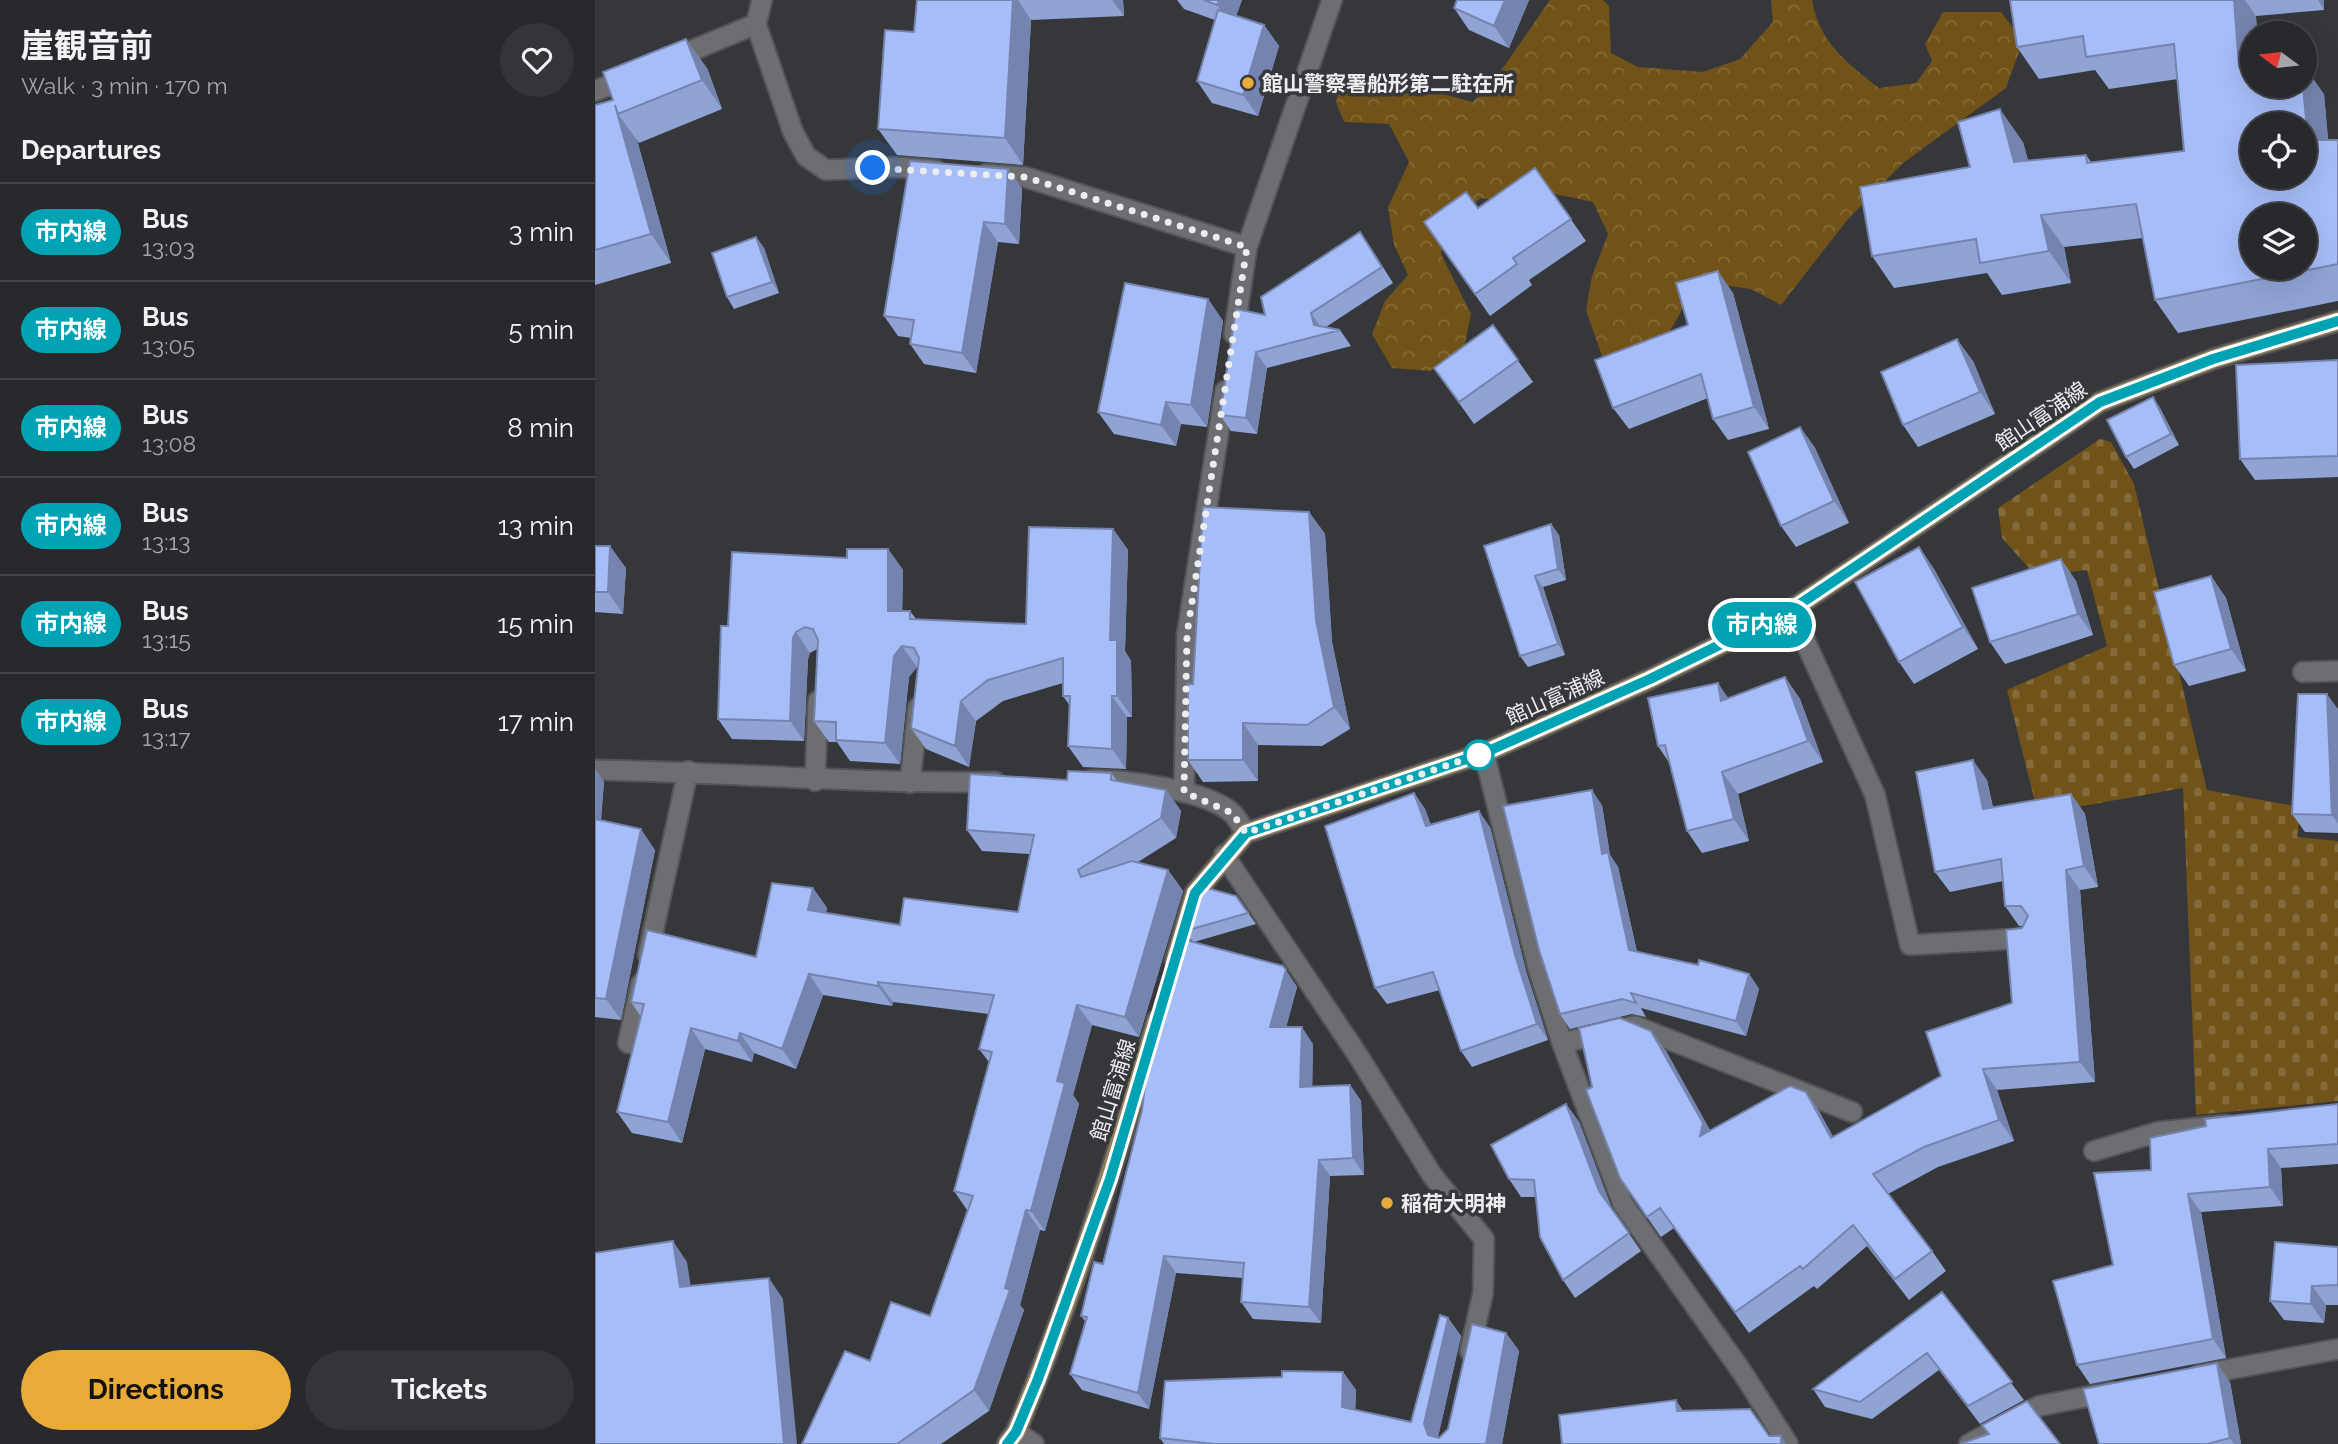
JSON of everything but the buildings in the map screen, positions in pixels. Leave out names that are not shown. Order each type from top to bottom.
[{"type":"main road","name":"館山富浦線","points":[[1011,1438],[1110,1179],[1195,893],[1224,855],[1246,833],[1484,753],[1650,679],[1791,610],[2100,402],[2213,359],[2338,321]]},
{"type":"street","points":[[761,0],[756,24],[793,132],[806,156],[826,170],[896,167],[1025,177],[1247,247]]},
{"type":"street","points":[[1184,792],[1187,634],[1247,247],[1332,0]]},
{"type":"street","points":[[595,91],[756,24]]},
{"type":"street","points":[[1791,610],[1875,795],[1910,945],[2030,938]]},
{"type":"street","points":[[2303,672],[2338,671]]},
{"type":"street","points":[[815,781],[819,687]]},
{"type":"street","points":[[910,783],[920,691]]},
{"type":"street","points":[[1484,753],[1538,968],[1562,1043],[1623,1204],[1742,1371],[1788,1444]]},
{"type":"street","points":[[595,770],[688,771],[815,781],[1020,781]]},
{"type":"street","points":[[628,1043],[688,771]]},
{"type":"street","points":[[1075,780],[1117,779],[1184,792],[1232,813],[1246,833]]},
{"type":"street","points":[[1224,855],[1359,1057],[1432,1175],[1484,1239],[1483,1293],[1466,1368]]},
{"type":"street","points":[[1562,1043],[1635,1026],[1852,1112]]},
{"type":"street","points":[[2094,1151],[2158,1132],[2241,1123]]},
{"type":"street","points":[[2175,1380],[2338,1349]]},
{"type":"street","points":[[1969,1444],[2004,1436],[2039,1406],[2134,1388]]},
{"type":"street","points":[[1011,1438],[1034,1444]]},
{"type":"green space","points":[[1550,0],[1603,0],[1609,6],[1611,53],[1638,67],[1703,72],[1740,59],[1773,22],[1771,0],[1812,0],[1828,40],[1856,70],[1879,88],[1916,83],[1932,61],[1925,44],[1943,12],[2001,12],[2023,41],[2006,88],[1903,163],[1848,219],[1781,305],[1751,289],[1694,281],[1678,317],[1663,338],[1641,349],[1602,356],[1586,310],[1592,276],[1608,234],[1593,202],[1541,191],[1508,202],[1481,198],[1446,224],[1441,254],[1471,314],[1463,353],[1430,371],[1392,368],[1372,334],[1385,301],[1408,275],[1394,245],[1388,207],[1409,162],[1389,124],[1344,122],[1336,102],[1342,77],[1376,76],[1473,102],[1505,65]]},
{"type":"green space","points":[[2100,439],[2111,442],[2134,484],[2207,790],[2301,807],[2297,837],[2338,841],[2338,1101],[2196,1115],[2183,788],[2038,814],[2007,690],[2107,646],[2087,570],[2036,576],[2002,538],[1998,508]]},
{"type":"bus line","name":"市内線","points":[[1007,1444],[1016,1432],[1038,1379],[1110,1179],[1195,893],[1224,855],[1246,833],[1484,753],[1650,679],[1791,610],[2100,402],[2151,380],[2338,321]]},
{"type":"place","name":"館山警察署船形第二駐在所","points":[[1248,83]]},
{"type":"place","name":"稲荷大明神","points":[[1387,1203]]},
{"type":"route","points":[[873,168],[896,167],[1025,177],[1247,247],[1187,634],[1184,792],[1232,813],[1246,833],[1484,753],[1479,755]]}]
